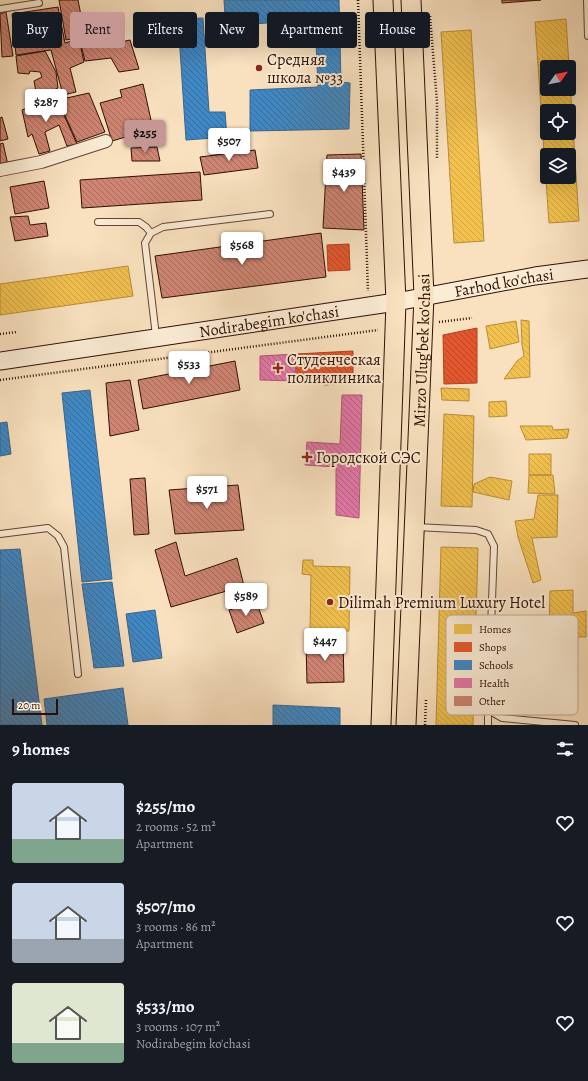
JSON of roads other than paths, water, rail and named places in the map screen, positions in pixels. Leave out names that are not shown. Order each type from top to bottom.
[{"type":"main road","name":"Mirzo Ulug'bek ko'chasi","points":[[381,725],[396,302],[383,0]]},
{"type":"main road","name":"Mirzo Ulug'bek ko'chasi","points":[[406,725],[413,527],[424,296],[411,0]]},
{"type":"street","points":[[0,170],[41,162],[106,141]]},
{"type":"street","name":"Farhod ko'chasi","points":[[396,302],[534,276],[588,269]]},
{"type":"street","name":"Nodirabegim ko'chasi","points":[[0,361],[396,302]]},
{"type":"lane","points":[[587,0],[588,36]]},
{"type":"lane","points":[[0,9],[39,3]]},
{"type":"lane","points":[[156,337],[145,243],[151,233],[164,227],[270,214]]},
{"type":"lane","points":[[98,222],[140,222],[151,233]]},
{"type":"lane","points":[[413,527],[476,530],[488,534],[494,546],[491,615]]},
{"type":"lane","points":[[0,534],[48,528],[58,536],[64,547],[78,674]]},
{"type":"lane","points":[[497,715],[502,718],[575,725]]},
{"type":"place","name":"Средняя школа №33","points":[[259,68]]},
{"type":"place","name":"Студенческая поликлиника","points":[[278,368]]},
{"type":"place","name":"Городской СЭС","points":[[307,457]]},
{"type":"place","name":"Dilimah Premium Luxury Hotel","points":[[330,602]]}]
